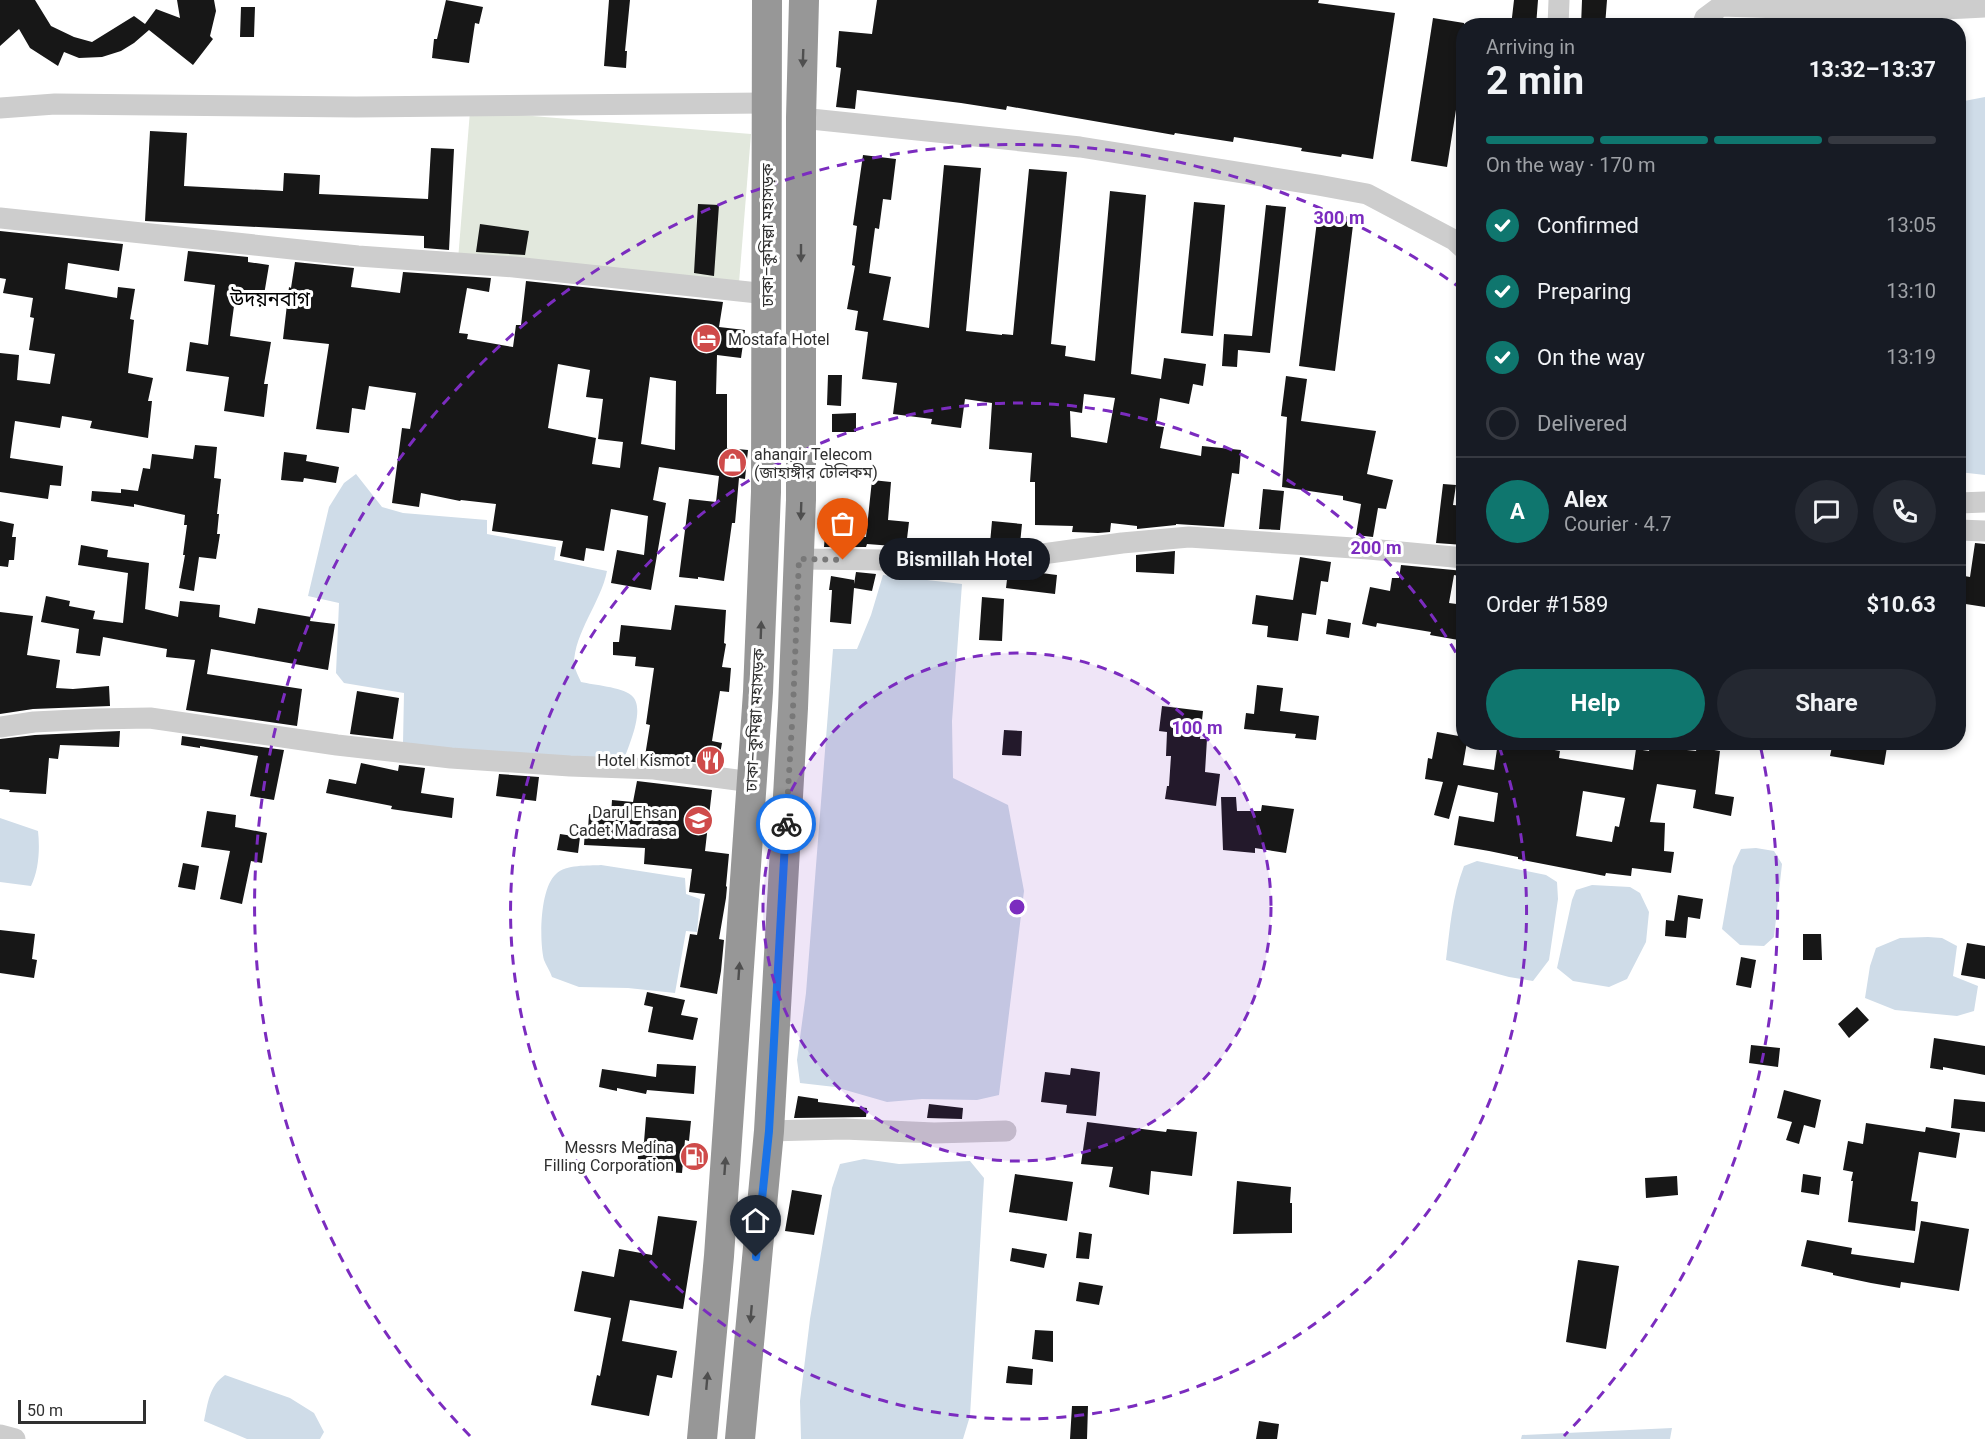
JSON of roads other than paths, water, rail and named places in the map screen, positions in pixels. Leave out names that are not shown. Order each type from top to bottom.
[{"type":"highway","name":"ঢাকা–কুমিল্লা মহাসড়ক","points":[[702,1439],[719,1256],[758,692],[766,492],[767,0]]},
{"type":"highway","name":"ঢাকা–কুমিল্লা মহাসড়ক","points":[[740,1439],[769,1131],[793,708],[801,500],[801,118],[804,0]]},
{"type":"highway","points":[[719,1256],[756,1257]]},
{"type":"street","points":[[1558,18],[1559,0]]},
{"type":"street","points":[[1705,18],[1721,6],[1861,10],[1938,10],[1985,7]]},
{"type":"street","points":[[0,108],[55,104],[356,107],[767,103]]},
{"type":"street","points":[[801,118],[1080,147],[1328,187],[1366,195],[1456,238]]},
{"type":"street","points":[[0,218],[336,254],[514,267],[767,294]]},
{"type":"street","points":[[1966,503],[1985,502]]},
{"type":"street","points":[[1966,530],[1985,531]]},
{"type":"street","points":[[799,559],[1014,558],[1122,543],[1190,537],[1456,557]]},
{"type":"street","points":[[0,727],[34,722],[150,718],[337,745],[451,758],[654,769],[752,782]]},
{"type":"street","points":[[769,1131],[844,1129],[934,1133],[1006,1131]]},
{"type":"street","points":[[0,1435],[15,1439]]},
{"type":"place","name":"Mostafa Hotel","points":[[707,339]]},
{"type":"place","name":"ahangir Telecom (জাহাঙ্গীর টেলিকম)","points":[[733,463]]},
{"type":"place","name":"Bismillah Hotel","points":[[843,560]]},
{"type":"place","name":"Hotel Kismot","points":[[711,760]]},
{"type":"place","name":"Darul Ehsan Cadet Madrasa","points":[[698,821]]},
{"type":"place","name":"Messrs Medina Filling Corporation","points":[[695,1156]]},
{"type":"district","name":"উদয়নবাগ","points":[[270,299]]}]
